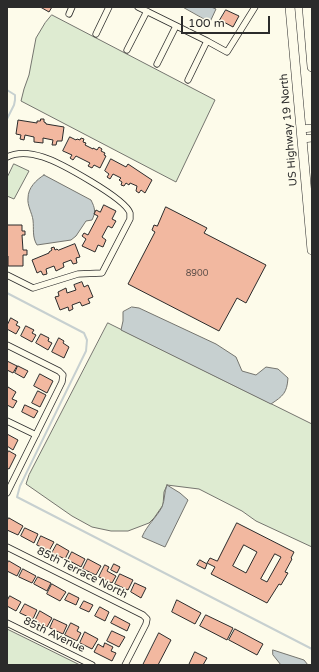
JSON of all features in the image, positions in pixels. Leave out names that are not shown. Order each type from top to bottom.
[{"type":"highway","name":"US Highway 19 North","points":[[290,7],[312,250]]},
{"type":"highway","points":[[304,8],[312,67]]},
{"type":"street","points":[[69,14],[72,7]]},
{"type":"street","points":[[96,34],[110,7]]},
{"type":"street","points":[[138,7],[227,52],[255,7]]},
{"type":"street","points":[[127,50],[147,11]]},
{"type":"street","points":[[158,64],[176,26]]},
{"type":"street","points":[[188,80],[207,41]]},
{"type":"street","points":[[302,134],[312,128]]},
{"type":"street","points":[[302,134],[312,138]]},
{"type":"street","points":[[7,157],[14,153],[43,157],[96,183],[122,203],[130,212],[130,219],[102,273],[78,274],[33,288],[7,276]]},
{"type":"street","points":[[7,345],[59,371],[63,375],[62,382],[7,493]]},
{"type":"street","points":[[7,421],[36,435]]},
{"type":"street","name":"85th Terrace North","points":[[7,547],[143,615],[146,620],[146,624],[125,665]]},
{"type":"street","name":"85th Avenue","points":[[7,623],[92,665]]},
{"type":"green space","points":[[52,15],[215,100],[176,182],[21,101],[29,75],[36,38]]},
{"type":"green space","points":[[14,164],[29,171],[14,199],[7,196],[7,178]]},
{"type":"green space","points":[[108,323],[312,424],[312,547],[256,521],[242,511],[199,489],[167,485],[164,492],[163,505],[149,523],[128,531],[111,531],[92,527],[72,516],[26,484],[29,475]]},
{"type":"green space","points":[[7,629],[80,665],[7,665]]},
{"type":"shaded area","points":[[183,7],[211,7],[216,9],[210,22]]},
{"type":"shaded area","points":[[44,175],[91,200],[94,208],[92,220],[86,221],[76,236],[71,240],[37,245],[35,242],[33,220],[28,203],[28,194],[38,179]]},
{"type":"shaded area","points":[[132,307],[139,308],[216,344],[236,357],[242,371],[256,375],[266,367],[278,369],[288,378],[287,387],[284,394],[271,404],[121,330],[123,312]]},
{"type":"shaded area","points":[[167,485],[188,500],[165,547],[142,537],[162,507]]},
{"type":"shaded area","points":[[273,650],[304,660],[308,665],[281,665],[273,655]]},
{"type":"building","points":[[52,7],[49,12],[42,8]]},
{"type":"building","points":[[226,10],[239,16],[233,27],[220,20]]},
{"type":"building","points":[[41,119],[44,119],[46,124],[64,127],[62,141],[57,141],[56,145],[52,145],[53,140],[43,138],[43,143],[34,142],[34,137],[25,135],[24,140],[20,139],[21,135],[16,134],[18,120],[37,123],[37,121],[40,121]]},
{"type":"building","points":[[70,137],[76,140],[80,140],[81,138],[84,139],[83,142],[86,143],[85,145],[93,149],[97,150],[99,147],[102,149],[101,151],[105,153],[104,155],[106,156],[100,168],[94,165],[92,168],[88,166],[90,163],[76,156],[73,160],[70,158],[72,155],[63,151]]},
{"type":"building","points":[[111,159],[126,167],[128,164],[152,180],[145,193],[141,190],[139,193],[136,191],[137,186],[130,183],[129,185],[126,183],[124,186],[121,185],[122,182],[119,180],[121,178],[113,174],[110,179],[107,177],[109,174],[105,171]]},
{"type":"building","points":[[104,205],[116,211],[112,219],[116,221],[112,228],[108,226],[102,237],[106,240],[103,247],[98,245],[95,252],[82,246],[86,239],[82,236],[84,233],[88,235],[98,216],[94,214],[96,210],[100,212]]},
{"type":"building","points":[[166,207],[207,228],[204,233],[266,265],[246,303],[237,298],[219,331],[128,284],[155,232],[152,230],[154,225],[157,226]]},
{"type":"building","points":[[7,225],[22,225],[22,231],[25,231],[25,235],[22,235],[23,250],[27,250],[27,255],[23,255],[23,266],[8,266]]},
{"type":"building","points":[[75,244],[80,257],[76,258],[77,263],[73,264],[71,260],[63,263],[64,267],[56,271],[54,266],[46,269],[47,274],[43,275],[41,271],[37,273],[32,260],[49,253],[52,250],[51,248],[54,247],[55,250],[58,250]]},
{"type":"building","points":[[82,282],[84,287],[88,285],[93,297],[88,299],[90,303],[82,306],[80,302],[72,305],[73,309],[69,311],[68,307],[60,310],[55,297],[59,296],[58,292],[66,288],[67,293],[76,290],[74,285]]},
{"type":"building","points":[[11,318],[18,322],[16,325],[20,327],[16,334],[7,329]]},
{"type":"building","points":[[26,326],[34,330],[32,333],[36,335],[32,342],[21,336]]},
{"type":"building","points":[[41,334],[49,338],[48,341],[52,343],[48,350],[36,343]]},
{"type":"building","points":[[59,338],[69,347],[64,358],[52,352]]},
{"type":"building","points":[[7,361],[17,366],[13,373],[7,370]]},
{"type":"building","points":[[18,366],[28,371],[24,378],[15,373]]},
{"type":"building","points":[[40,374],[53,381],[47,393],[34,386]]},
{"type":"building","points":[[8,387],[16,392],[12,399],[17,401],[13,408],[7,405]]},
{"type":"building","points":[[38,391],[46,395],[40,407],[32,403]]},
{"type":"building","points":[[25,405],[38,411],[34,418],[22,412]]},
{"type":"building","points":[[7,434],[18,440],[13,450],[7,446]]},
{"type":"building","points":[[9,451],[16,455],[9,469],[7,468],[7,454]]},
{"type":"building","points":[[9,518],[23,526],[18,535],[7,530],[7,521]]},
{"type":"building","points":[[237,523],[294,552],[285,572],[288,573],[267,603],[211,574],[215,567],[207,563],[210,558],[217,561]],"holes":[[[244,545],[257,552],[246,573],[233,566]],[[275,554],[281,557],[267,582],[261,579]]]},
{"type":"building","points":[[25,528],[38,534],[34,543],[21,536]]},
{"type":"building","points":[[41,536],[54,542],[49,551],[37,545]]},
{"type":"building","points":[[57,544],[69,551],[65,559],[52,553]]},
{"type":"building","points":[[72,552],[85,559],[81,567],[68,560]]},
{"type":"building","points":[[88,559],[101,566],[96,575],[83,569]]},
{"type":"building","points":[[200,560],[207,564],[205,569],[197,565]]},
{"type":"building","points":[[9,561],[21,568],[17,576],[7,571],[7,564]]},
{"type":"building","points":[[114,564],[120,567],[117,573],[111,570]]},
{"type":"building","points":[[105,565],[109,567],[107,571],[116,576],[112,583],[99,577]]},
{"type":"building","points":[[23,569],[36,576],[32,583],[19,577]]},
{"type":"building","points":[[120,574],[133,580],[128,590],[115,584]]},
{"type":"building","points":[[38,577],[51,583],[47,591],[34,584]]},
{"type":"building","points":[[135,583],[146,588],[141,598],[131,592]]},
{"type":"building","points":[[52,584],[66,592],[60,601],[47,594]]},
{"type":"building","points":[[69,593],[79,598],[76,605],[65,600]]},
{"type":"building","points":[[10,596],[21,602],[16,611],[7,606],[7,601]]},
{"type":"building","points":[[177,600],[201,613],[195,624],[172,612]]},
{"type":"building","points":[[84,601],[93,605],[89,612],[80,608]]},
{"type":"building","points":[[25,604],[37,610],[33,619],[20,613]]},
{"type":"building","points":[[100,607],[109,612],[105,621],[95,616]]},
{"type":"building","points":[[40,611],[52,618],[47,627],[35,621]]},
{"type":"building","points":[[206,615],[233,628],[227,640],[200,626]]},
{"type":"building","points":[[115,616],[130,624],[127,631],[111,623]]},
{"type":"building","points":[[54,619],[67,625],[63,634],[50,628]]},
{"type":"building","points":[[71,623],[79,627],[77,631],[81,633],[77,641],[65,635]]},
{"type":"building","points":[[235,629],[263,644],[257,655],[229,640]]},
{"type":"building","points":[[112,631],[125,637],[119,647],[107,641]]},
{"type":"building","points":[[85,632],[98,639],[92,649],[80,643]]},
{"type":"building","points":[[159,633],[171,640],[158,665],[143,665]]},
{"type":"building","points":[[105,643],[113,647],[111,651],[116,653],[112,661],[94,652],[98,644],[103,647]]},
{"type":"building","points":[[195,652],[207,658],[203,665],[189,665]]},
{"type":"waterway","points":[[7,90],[15,95],[14,105],[7,119]]},
{"type":"waterway","points":[[7,293],[84,333],[87,340],[86,351],[20,486],[17,497],[312,649]]}]
